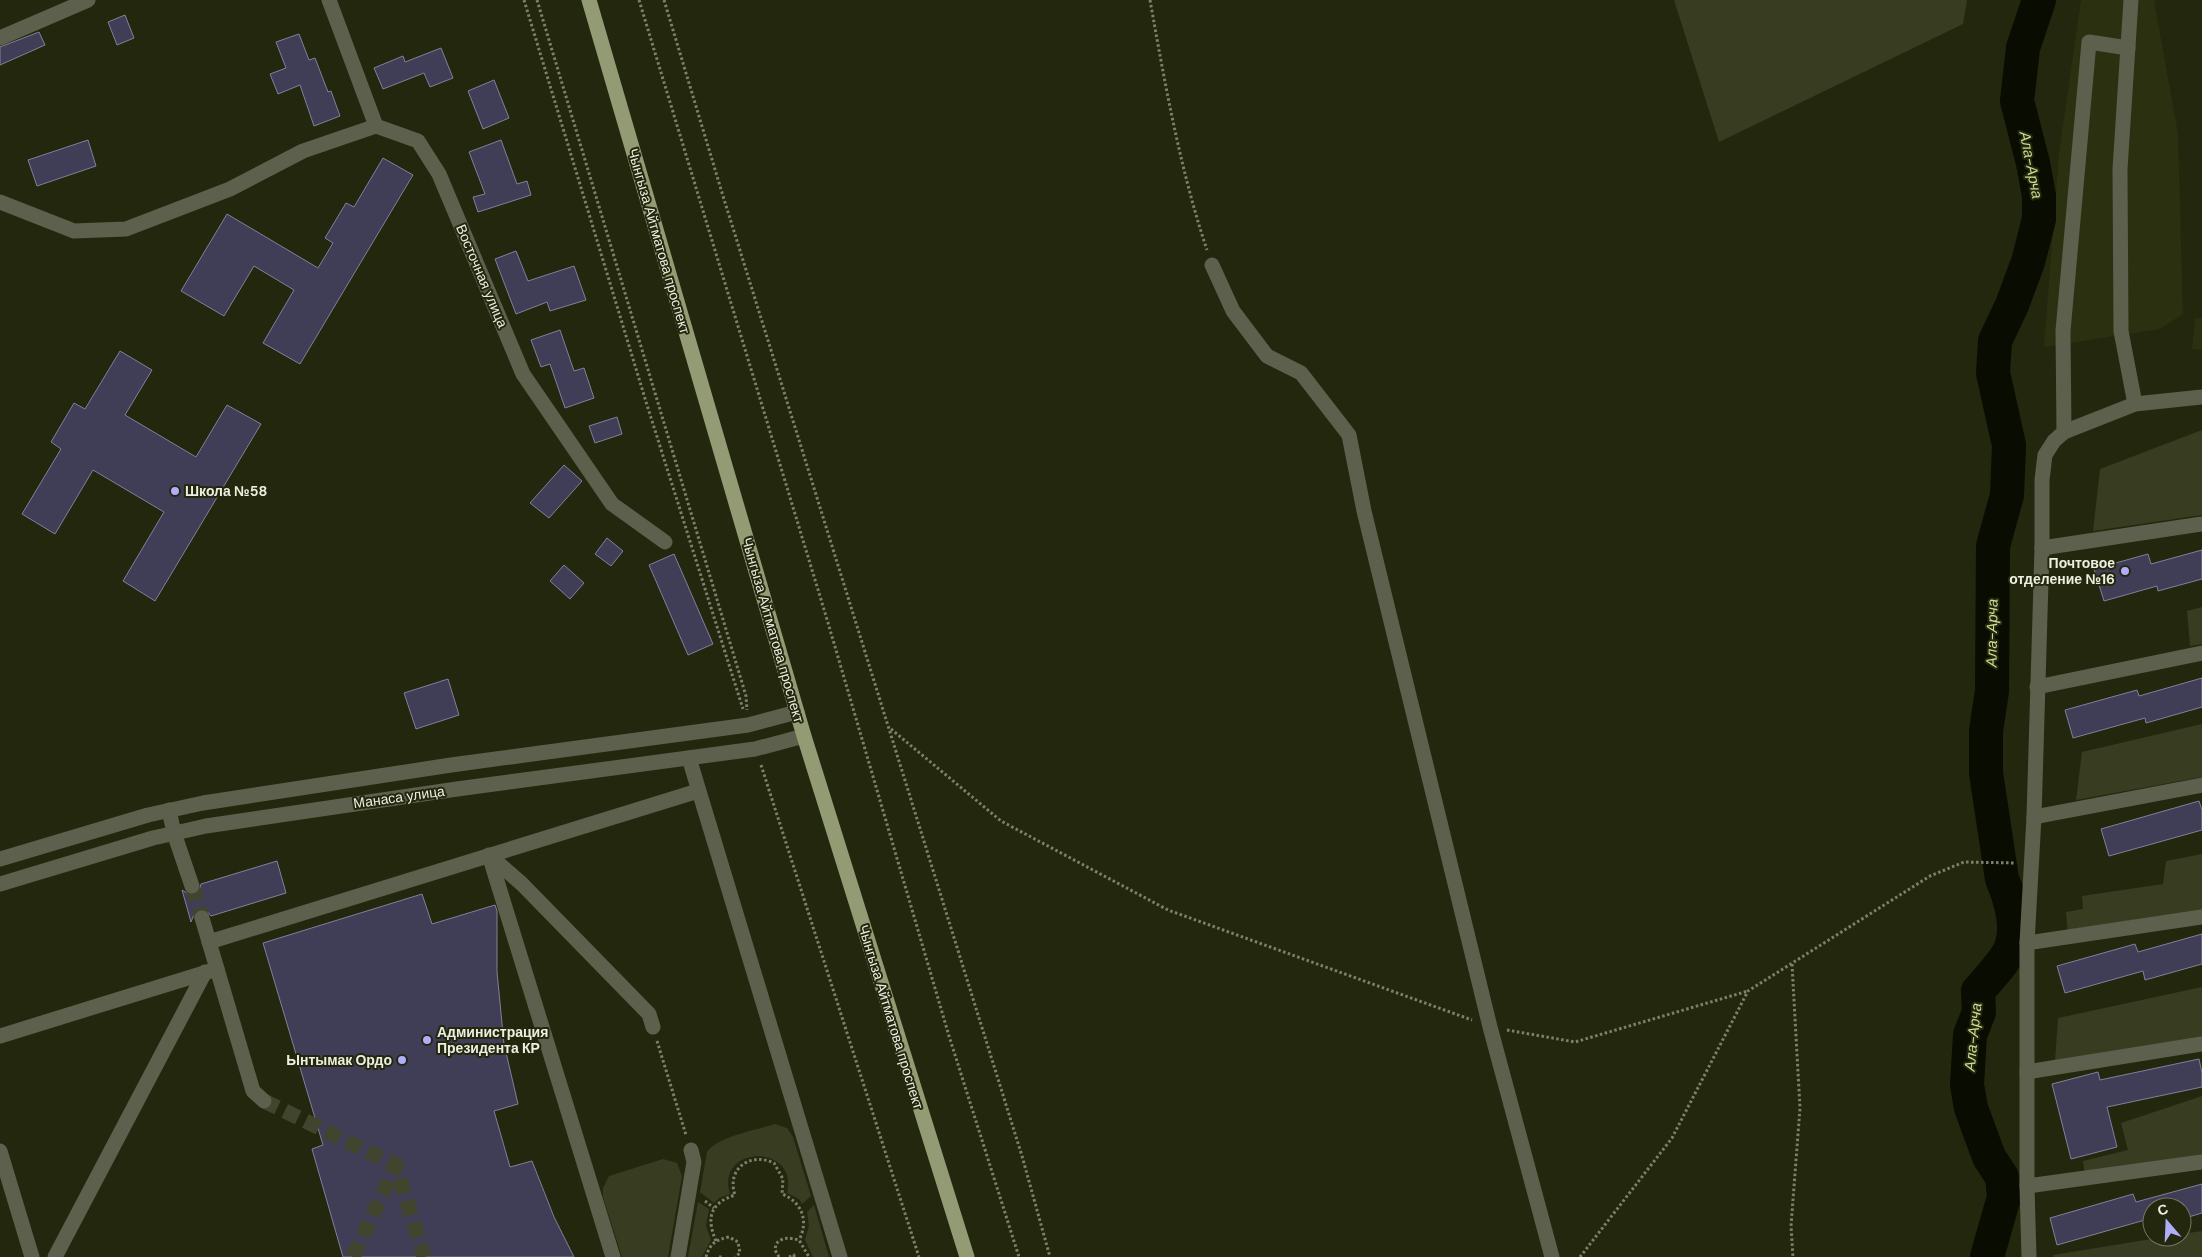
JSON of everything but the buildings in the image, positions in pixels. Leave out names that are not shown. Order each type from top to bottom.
[{"type":"main road","name":"Чынгыза Айтматова проспект","points":[[589,0],[804,736],[967,1257]]},
{"type":"street","points":[[0,202],[74,231],[126,229],[230,189],[303,151],[376,126],[329,0]]},
{"type":"street","points":[[2131,0],[2120,169],[2120,331],[2135,404]]},
{"type":"street","points":[[0,38],[78,2]]},
{"type":"street","points":[[2064,432],[2063,331],[2089,42],[2128,48]]},
{"type":"street","name":"Восточная улица","points":[[376,126],[418,141],[439,174],[523,374],[612,504],[665,542]]},
{"type":"street","points":[[1212,266],[1233,311],[1267,356],[1301,373],[1349,435],[1366,520],[1490,1026],[1552,1257]]},
{"type":"street","points":[[2029,1257],[2027,1186],[2027,943],[2034,817],[2042,548],[2042,480],[2045,455],[2048,448],[2064,432],[2135,404],[2202,397]]},
{"type":"street","points":[[2042,548],[2202,524]]},
{"type":"street","points":[[2037,687],[2202,653]]},
{"type":"street","name":"Манаса улица","points":[[0,859],[169,810],[452,765],[748,725],[797,712]]},
{"type":"street","name":"Манаса улица","points":[[0,884],[174,833],[206,826],[457,789],[755,749],[804,736]]},
{"type":"street","points":[[689,758],[840,1257]]},
{"type":"street","points":[[2034,817],[2202,785]]},
{"type":"street","points":[[209,942],[698,791]]},
{"type":"street","points":[[169,810],[174,833],[192,886]]},
{"type":"street","points":[[489,856],[522,884],[648,1014],[653,1027]]},
{"type":"street","points":[[489,856],[613,1257]]},
{"type":"street","points":[[2027,943],[2202,917]]},
{"type":"street","points":[[202,918],[209,942],[211,970],[253,1090],[264,1101]]},
{"type":"street","points":[[0,1036],[211,970]]},
{"type":"street","points":[[55,1257],[211,970]]},
{"type":"street","points":[[2028,1072],[2202,1044]]},
{"type":"street","points":[[678,1257],[694,1162],[691,1150]]},
{"type":"street","points":[[0,1151],[32,1257]]},
{"type":"street","points":[[2027,1186],[2202,1162]]},
{"type":"path","points":[[524,0],[647,405],[748,725]]},
{"type":"path","points":[[537,0],[744,687],[748,725]]},
{"type":"path","points":[[640,0],[823,606],[947,1027],[1019,1257]]},
{"type":"path","points":[[664,0],[723,196],[1022,1156],[1050,1257]]},
{"type":"path","points":[[1150,0],[1169,106],[1198,224],[1212,266]]},
{"type":"path","points":[[890,728],[1001,821],[1168,910],[1490,1026],[1575,1042],[1748,991],[1930,876],[1964,862],[2031,863]]},
{"type":"path","points":[[755,749],[919,1257]]},
{"type":"path","points":[[1792,964],[1800,1108],[1791,1226],[1794,1257]]},
{"type":"path","points":[[1580,1257],[1672,1138],[1748,991]]},
{"type":"path","points":[[653,1027],[691,1150]]},
{"type":"path","points":[[716,1241],[710,1222],[714,1208],[721,1200],[735,1195],[732,1179],[741,1165],[757,1158],[774,1164],[783,1179],[782,1194],[797,1203],[804,1220],[804,1228],[799,1240]]},
{"type":"path","points":[[706,1257],[712,1244],[729,1237],[734,1238],[740,1247],[740,1253],[734,1257]]},
{"type":"path","points":[[780,1257],[775,1250],[779,1240],[792,1238],[799,1240],[809,1257]]},
{"type":"path","points":[[790,1257],[794,1255],[794,1257]]},
{"type":"path","points":[[719,1257],[724,1257]]},
{"type":"shaded area","points":[[1674,0],[1967,0],[1963,24],[1719,142]]},
{"type":"shaded area","points":[[2081,0],[2154,0],[2178,134],[2183,314],[2160,329],[2044,347],[2059,153]]},
{"type":"shaded area","points":[[2195,318],[2202,318],[2202,350],[2192,349]]},
{"type":"shaded area","points":[[2202,430],[2202,515],[2093,531],[2100,469]]},
{"type":"shaded area","points":[[2202,607],[2202,644],[2190,646],[2187,611]]},
{"type":"shaded area","points":[[2202,724],[2202,777],[2076,800],[2082,752]]},
{"type":"shaded area","points":[[2202,854],[2202,912],[2068,935],[2066,912],[2083,909],[2082,896],[2163,884],[2166,861]]},
{"type":"shaded area","points":[[2202,987],[2202,1038],[2055,1062],[2058,1018]]},
{"type":"shaded area","points":[[2202,1096],[2202,1157],[2085,1177],[2083,1161],[2128,1150],[2121,1123]]},
{"type":"shaded area","points":[[775,1124],[787,1128],[793,1137],[811,1196],[802,1204],[799,1199],[787,1193],[787,1177],[781,1165],[770,1158],[757,1156],[745,1159],[734,1166],[729,1178],[730,1194],[719,1198],[714,1203],[700,1192],[707,1152],[712,1146],[738,1134]]},
{"type":"shaded area","points":[[663,1159],[677,1163],[682,1176],[668,1257],[622,1257],[603,1197],[603,1188],[609,1176]]},
{"type":"shaded area","points":[[698,1202],[709,1209],[706,1226],[711,1240],[702,1257],[688,1257]]},
{"type":"shaded area","points":[[814,1205],[829,1257],[813,1257],[805,1240],[809,1226],[807,1212]]},
{"type":"shaded area","points":[[2202,1231],[2202,1257],[2053,1257],[2053,1255],[2142,1241],[2142,1247],[2192,1247],[2192,1232]]},
{"type":"waterway","name":"Ала-Арча","points":[[1987,1257],[2004,1197],[2002,1177],[1989,1157],[1971,1108],[1967,1085],[1970,1035],[1979,1012],[1978,991],[2007,956],[2014,936],[2014,919],[2002,879],[1986,773],[1986,731],[1992,691],[1993,546],[2007,495],[2009,445],[1993,373],[1995,341],[2012,305],[2028,262],[2039,219],[2039,196],[2033,163],[2017,101],[2023,48],[2039,0]]},
{"type":"tunnel","points":[[192,886],[202,918]]},
{"type":"tunnel","points":[[264,1101],[396,1165],[424,1257]]},
{"type":"tunnel","points":[[353,1257],[396,1165]]},
{"type":"place","name":"Школа №58","points":[[175,491]]},
{"type":"place","name":"Почтовое отделение №16","points":[[2125,571]]},
{"type":"place","name":"Администрация Президента КР","points":[[427,1040]]},
{"type":"place","name":"Ынтымак Ордо","points":[[402,1060]]}]
